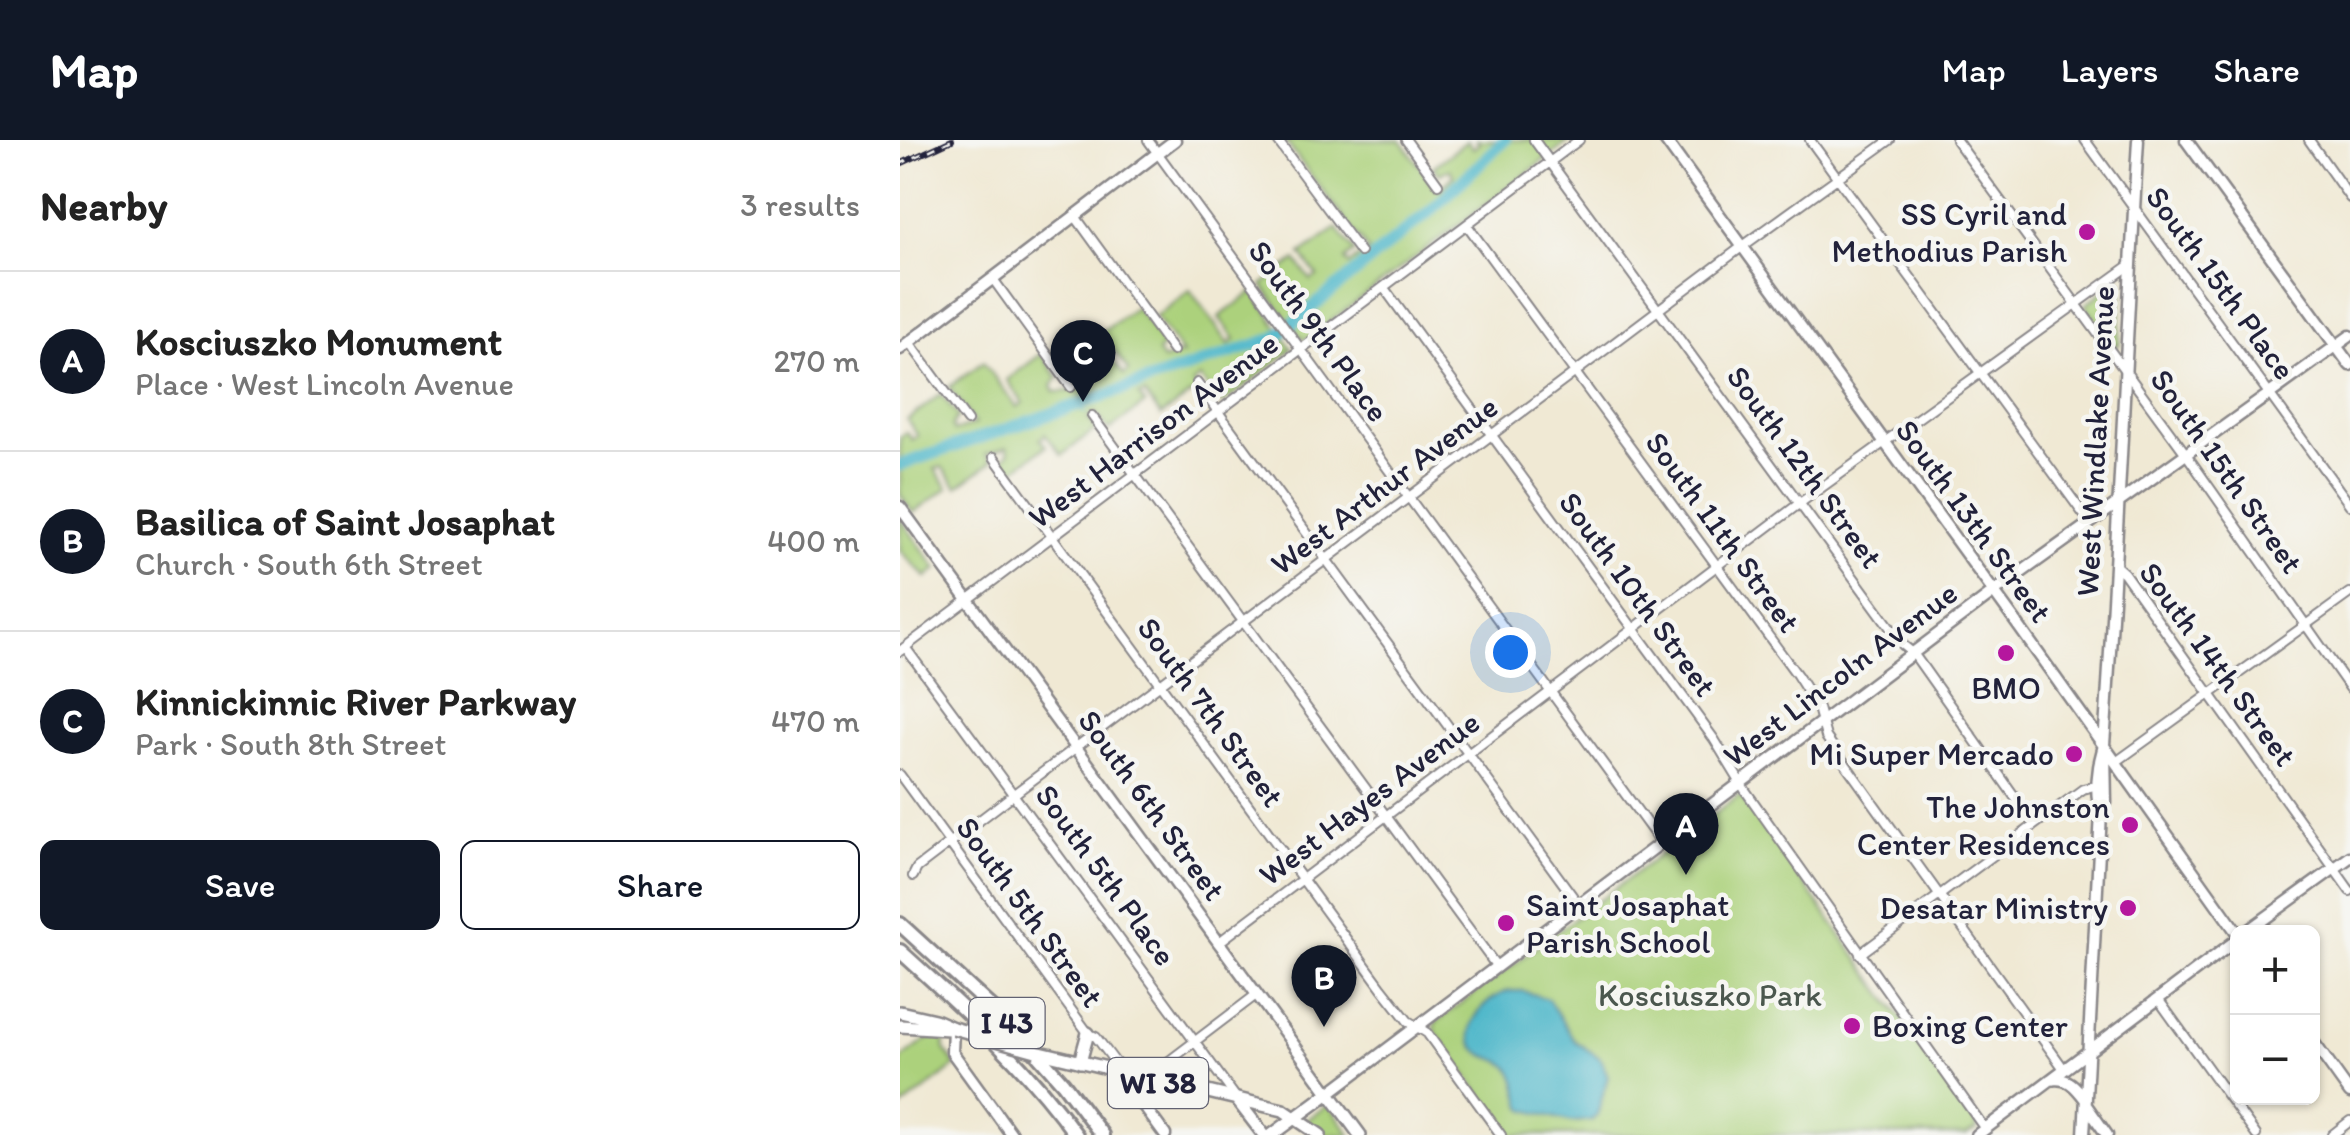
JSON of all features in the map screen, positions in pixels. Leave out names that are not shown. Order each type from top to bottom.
[{"type":"highway","name":"I 43","points":[[900,924],[1018,1034],[1063,1083],[1102,1135]]},
{"type":"highway","name":"I 43","points":[[900,951],[992,1034],[1048,1095],[1076,1135]]},
{"type":"main road","name":"WI 38","points":[[900,1012],[1145,1080],[1282,1110],[1320,1135]]},
{"type":"main road","name":"WI 38","points":[[900,1026],[953,1028]]},
{"type":"main road","points":[[1080,1062],[1088,1032]]},
{"type":"main road","name":"West Lincoln Avenue","points":[[1272,1135],[1329,1093]]},
{"type":"main road","name":"South 6th Street","points":[[1329,1093],[1360,1135]]},
{"type":"main road","name":"South 5th Place","points":[[1238,1100],[1264,1135]]},
{"type":"street","name":"South 9th Place","points":[[1148,140],[1661,843]]},
{"type":"street","points":[[967,421],[904,345],[1175,140]]},
{"type":"street","points":[[1277,140],[1360,252]]},
{"type":"street","points":[[1406,140],[1438,184]]},
{"type":"street","name":"South 12th Street","points":[[1534,140],[2034,824]]},
{"type":"street","name":"West Harrison Avenue","points":[[903,649],[1579,140]]},
{"type":"street","name":"South 13th Street","points":[[1666,140],[2230,925]]},
{"type":"street","points":[[1810,140],[2090,523]]},
{"type":"street","name":"West Arthur Avenue","points":[[913,876],[917,868],[1013,795],[1743,246],[1890,140]]},
{"type":"street","name":"South 15th Street","points":[[1956,140],[2186,454],[2350,688]]},
{"type":"street","name":"South 15th Place","points":[[2085,140],[2350,504]]},
{"type":"street","name":"West Windlake Avenue","points":[[2102,812],[2098,785],[2104,745],[2138,140]]},
{"type":"street","points":[[2186,140],[2350,364]]},
{"type":"street","points":[[2308,140],[2350,198]]},
{"type":"street","points":[[1075,216],[1173,351]]},
{"type":"street","name":"South 11th Street","points":[[1468,225],[1797,675],[1818,708],[1826,737],[2064,1069]]},
{"type":"street","name":"West Hayes Avenue","points":[[1218,942],[1800,504],[2129,266]]},
{"type":"street","points":[[993,278],[1071,387]]},
{"type":"street","name":"South 10th Street","points":[[1384,288],[1634,629],[1981,1132]]},
{"type":"street","name":"West Lincoln Avenue","points":[[1329,1093],[1994,592],[2350,336]]},
{"type":"street","points":[[1197,383],[1579,904]]},
{"type":"street","points":[[1092,416],[1497,967]]},
{"type":"street","name":"South 7th Street","points":[[994,457],[1382,988],[1408,1021],[1428,1033],[1501,1135]]},
{"type":"street","name":"South 6th Street","points":[[900,507],[1329,1093]]},
{"type":"street","name":"South 14th Street","points":[[2115,565],[2350,890]]},
{"type":"street","points":[[2116,762],[2350,593]]},
{"type":"street","name":"South 5th Place","points":[[903,649],[1238,1100]]},
{"type":"street","name":"West Windlake Avenue","points":[[2084,1135],[2102,812],[2106,803],[2104,745]]},
{"type":"street","name":"South 5th Street","points":[[900,776],[1123,1074]]},
{"type":"street","points":[[1860,954],[2082,788],[2098,785]]},
{"type":"street","points":[[2256,925],[2350,858]]},
{"type":"street","points":[[1981,1132],[2230,942]]},
{"type":"street","points":[[1164,1135],[1138,1098],[1138,1086],[1256,995]]},
{"type":"street","points":[[2158,998],[2256,1135]]},
{"type":"street","points":[[953,1028],[952,1052],[1012,1135]]},
{"type":"street","points":[[2320,1051],[2350,1093]]},
{"type":"street","points":[[2049,1080],[2060,1078],[2069,1082],[2108,1135]]},
{"type":"street","points":[[2332,1135],[2350,1122]]},
{"type":"green space","points":[[1284,140],[1401,140],[1440,189],[1454,176],[1450,169],[1439,174],[1433,167],[1467,141],[1473,148],[1479,144],[1476,140],[1571,140],[1302,339],[1262,285],[1296,260],[1311,280],[1317,276],[1301,254],[1337,228],[1355,252],[1345,260],[1349,265],[1368,250]]},
{"type":"green space","points":[[2119,279],[2119,345],[2115,346],[2085,305]]},
{"type":"green space","points":[[1190,290],[1229,344],[1235,339],[1219,317],[1254,291],[1292,349],[1222,404],[1200,378],[1193,383],[1197,390],[1161,416],[1145,394],[1139,396],[1145,404],[1109,430],[1095,412],[1088,418],[1096,429],[1062,455],[1045,434],[1040,439],[1046,446],[1011,472],[1002,460],[1009,453],[1007,447],[986,454],[992,462],[957,487],[942,467],[935,469],[948,488],[913,513],[900,494],[900,437],[907,432],[912,440],[918,436],[907,420],[941,394],[958,416],[952,426],[954,431],[975,424],[949,387],[983,362],[1017,407],[1023,403],[1007,380],[1041,354],[1058,377],[1052,386],[1055,392],[1070,391],[1076,385],[1055,356],[1089,330],[1124,375],[1129,371],[1101,333],[1136,307],[1163,345],[1158,353],[1163,360],[1182,354],[1155,317]]},
{"type":"green space","points":[[900,518],[937,569],[926,577],[900,551]]},
{"type":"green space","name":"Kosciuszko Park","points":[[1740,795],[1976,1122],[1977,1130],[1966,1135],[1510,1135],[1435,1031],[1435,1023]]},
{"type":"green space","points":[[934,1034],[944,1037],[945,1050],[956,1066],[900,1109],[900,1060]]},
{"type":"green space","points":[[1328,1105],[1351,1135],[1325,1135],[1305,1121]]},
{"type":"water","points":[[1508,991],[1548,999],[1575,1041],[1600,1058],[1608,1076],[1592,1120],[1572,1122],[1526,1110],[1511,1070],[1482,1054],[1472,1042],[1470,1033],[1477,1015],[1491,1000]]},
{"type":"waterway","points":[[900,465],[1275,338],[1431,210],[1505,140]]},
{"type":"waterway","points":[[1074,405],[1086,413]]},
{"type":"railway","points":[[900,164],[952,140]]},
{"type":"place","name":"SS Cyril and Methodius Parish","points":[[2087,232]]},
{"type":"place","name":"Kinnickinnic River Parkway","points":[[1083,402]]},
{"type":"place","name":"BMO","points":[[2006,653]]},
{"type":"place","name":"Mi Super Mercado","points":[[2074,754]]},
{"type":"place","name":"The Johnston Center Residences","points":[[2130,825]]},
{"type":"place","name":"Kosciuszko Monument","points":[[1686,875]]},
{"type":"place","name":"Desatar Ministry","points":[[2128,908]]},
{"type":"place","name":"Saint Josaphat Parish School","points":[[1506,923]]},
{"type":"place","name":"Boxing Center","points":[[1852,1026]]},
{"type":"place","name":"Basilica of Saint Josaphat","points":[[1324,1027]]}]
